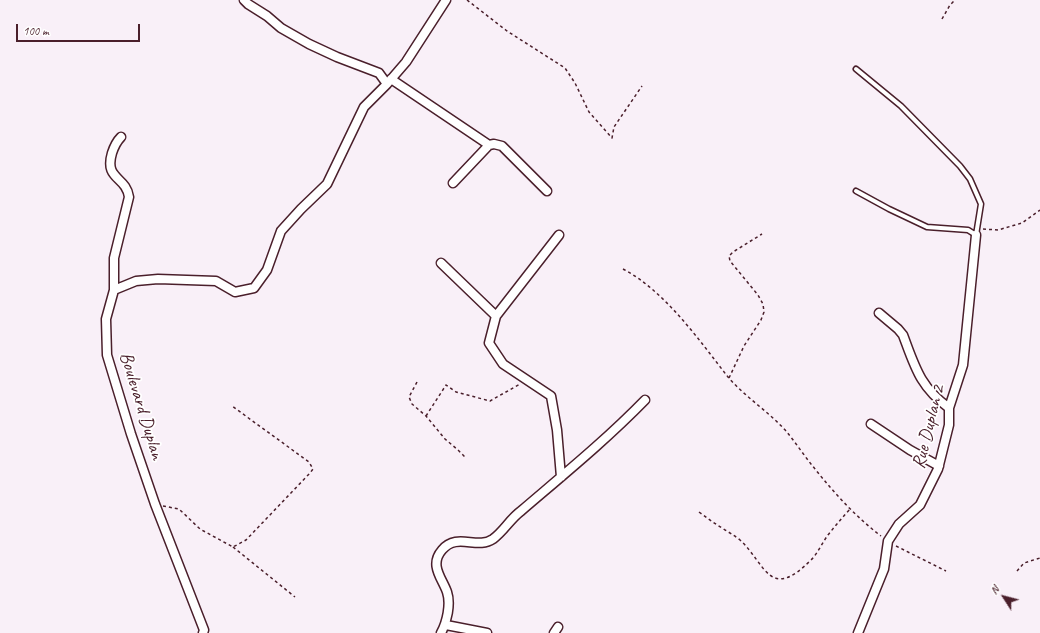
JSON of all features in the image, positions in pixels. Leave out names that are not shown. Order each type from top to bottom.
[{"type":"street","points":[[244,0],[268,16],[281,28],[309,44],[337,58],[379,73],[389,82],[489,145],[498,144],[507,150],[547,191]]},
{"type":"street","points":[[114,290],[136,281],[158,279],[216,281],[235,292],[254,288],[267,270],[281,231],[326,184],[364,106],[389,82],[406,62],[446,0]]},
{"type":"street","name":"Boulevard Duplan","points":[[120,137],[115,142],[110,160],[110,170],[116,178],[128,188],[129,197],[114,258],[114,290],[106,319],[107,355],[131,434],[155,504],[204,630],[203,633]]},
{"type":"street","points":[[453,183],[489,145]]},
{"type":"street","name":"Rue Duplan 2","points":[[858,633],[884,569],[888,541],[899,524],[920,506],[939,466],[949,425],[949,408],[963,365],[977,232]]},
{"type":"street","points":[[559,236],[496,316],[490,343],[503,364],[551,396],[557,430],[561,477]]},
{"type":"street","points":[[441,263],[496,316]]},
{"type":"street","points":[[879,312],[900,331],[925,386],[937,399],[949,408]]},
{"type":"street","points":[[441,633],[446,624],[448,600],[447,593],[435,565],[442,550],[457,541],[481,543],[491,540],[500,533],[518,513],[623,422],[645,400]]},
{"type":"street","points":[[871,424],[910,450],[939,466]]},
{"type":"street","points":[[446,624],[487,633]]},
{"type":"lane","points":[[856,69],[901,106],[967,174],[981,204],[977,232],[927,227],[889,210],[856,191]]},
{"type":"path","points":[[467,0],[507,30],[564,68],[575,83],[589,112],[612,138],[614,127],[642,86]]},
{"type":"path","points":[[942,19],[950,5],[955,0]]},
{"type":"path","points":[[977,232],[998,230],[1022,223],[1040,210]]},
{"type":"path","points":[[730,378],[744,346],[761,320],[764,312],[763,304],[758,295],[730,261],[729,256],[762,234]]},
{"type":"path","points":[[623,269],[632,274],[661,298],[696,335],[730,378],[786,431],[817,471],[863,522],[888,541],[946,572]]},
{"type":"path","points":[[426,416],[446,385],[456,392],[490,401],[528,380]]},
{"type":"path","points":[[417,382],[409,397],[412,404],[426,416],[445,439],[466,458]]},
{"type":"path","points":[[232,406],[308,462],[313,469],[246,540],[233,547]]},
{"type":"path","points":[[155,504],[179,509],[200,529],[233,547],[295,597]]},
{"type":"path","points":[[699,512],[741,541],[765,572],[777,578],[787,578],[796,573],[812,559],[850,509]]},
{"type":"path","points":[[1017,571],[1024,563],[1040,558]]}]
